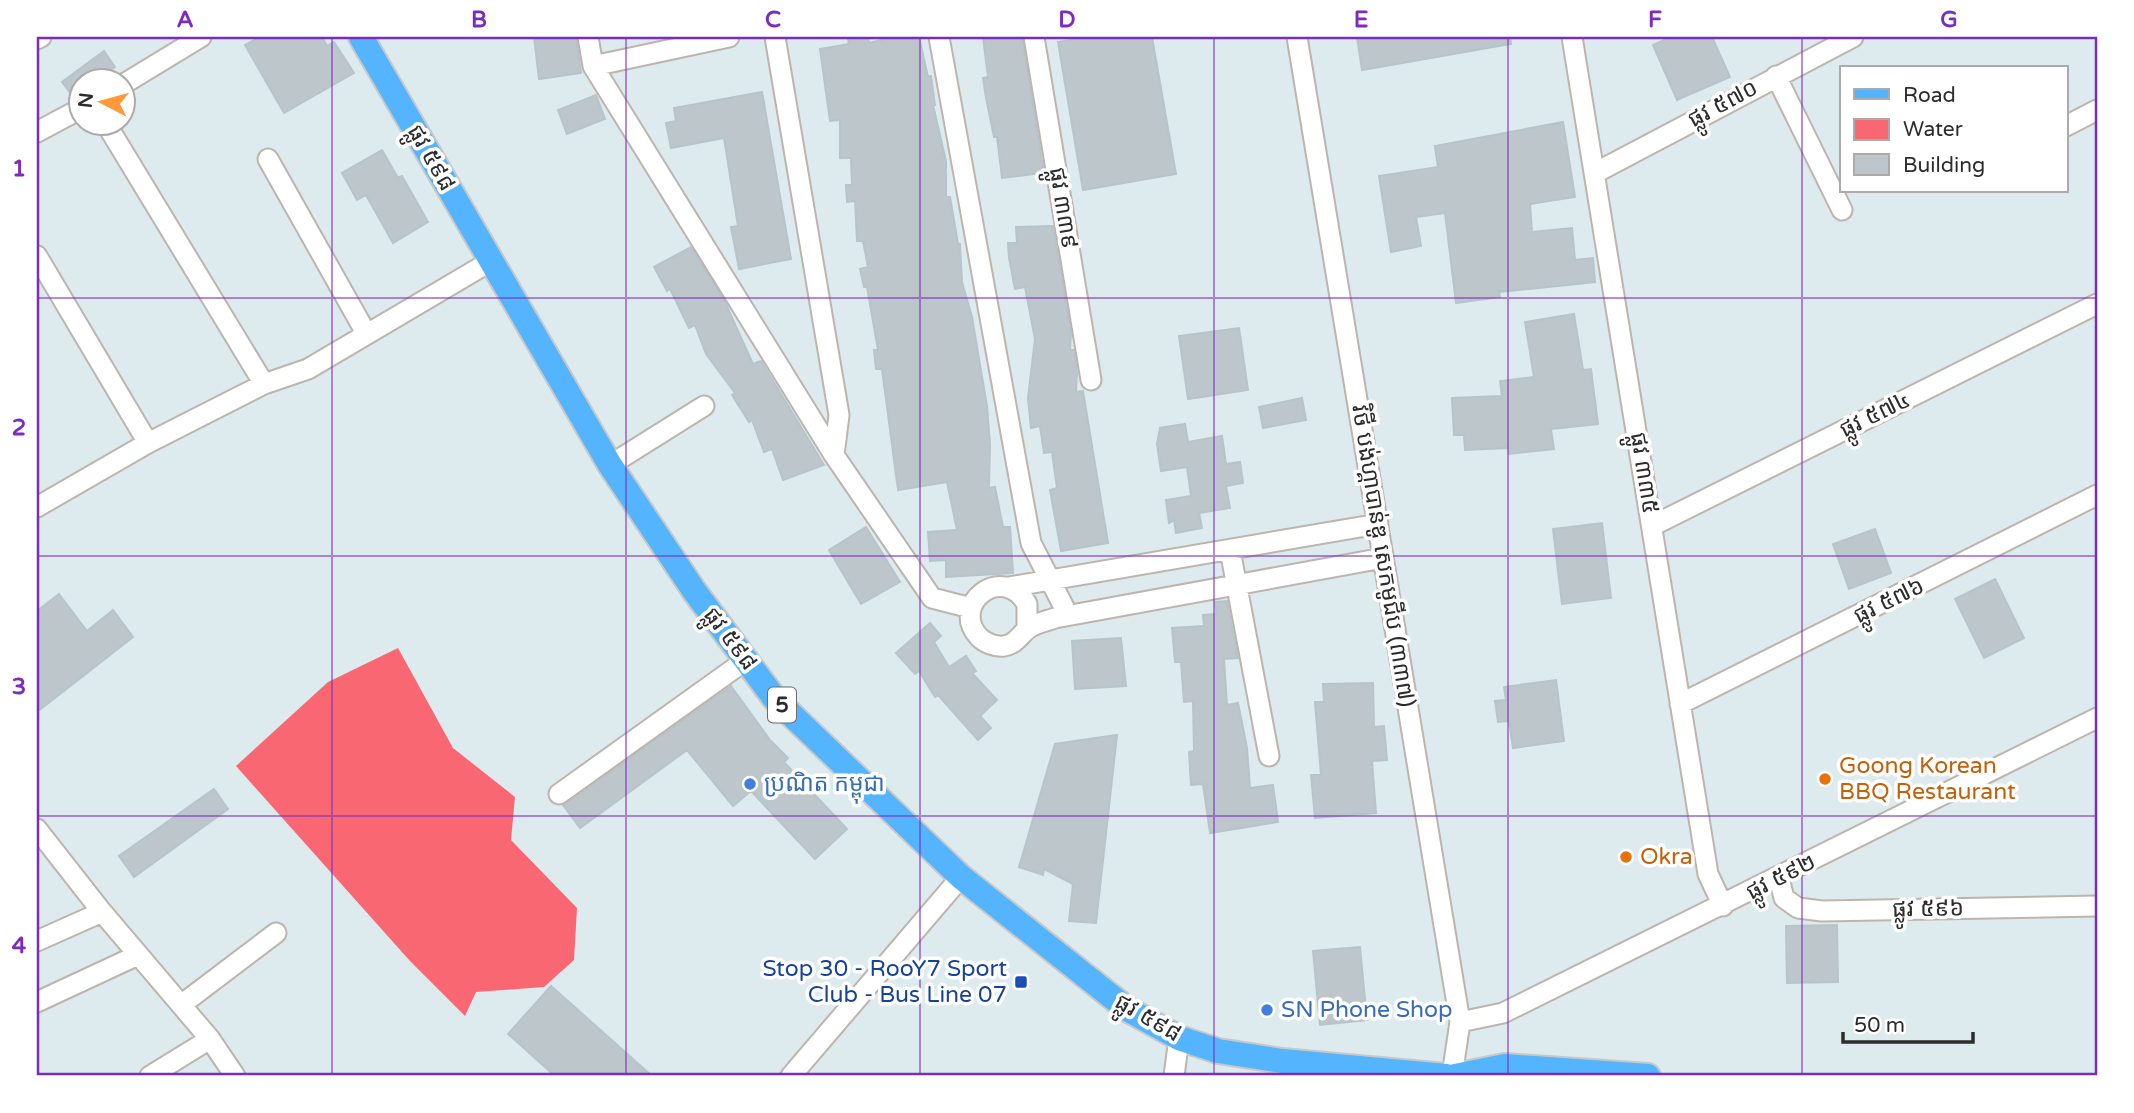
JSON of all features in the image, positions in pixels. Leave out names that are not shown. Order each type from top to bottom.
[{"type":"main road","name":"ផ្លូវ ៥៩៨","points":[[361,37],[610,465],[695,592],[775,699],[961,877],[1127,1009],[1179,1038],[1281,1069],[1446,1076]]},
{"type":"main road","points":[[1453,1076],[1504,1066],[1648,1076]]},
{"type":"street","points":[[136,76],[201,37]]},
{"type":"street","points":[[589,37],[593,66],[834,455],[932,598],[971,608]]},
{"type":"street","points":[[593,66],[729,37]]},
{"type":"street","points":[[775,37],[839,415],[834,455]]},
{"type":"street","points":[[939,37],[1031,543],[1068,615]]},
{"type":"street","name":"ផ្លូវ ៣៣៩","points":[[1034,37],[1091,380]]},
{"type":"street","name":"វិថី បង់ហ្គាបាន់ឌូ សេកមូជីប (៣៣៧)","points":[[1297,37],[1460,1022],[1453,1076]]},
{"type":"street","name":"ផ្លូវ ៣៣៥","points":[[1572,37],[1709,874],[1723,906]]},
{"type":"street","name":"ផ្លូវ ៥៧០","points":[[1595,173],[1853,37]]},
{"type":"street","points":[[1776,76],[1842,210]]},
{"type":"street","points":[[2068,125],[2097,110]]},
{"type":"street","points":[[37,132],[66,116]]},
{"type":"street","points":[[113,136],[264,384]]},
{"type":"street","points":[[268,159],[366,333]]},
{"type":"street","points":[[37,256],[148,443]]},
{"type":"street","points":[[37,507],[148,443],[264,384],[308,369],[491,261]]},
{"type":"street","name":"ផ្លូវ ៥៧៤","points":[[1652,526],[2097,304]]},
{"type":"street","points":[[610,465],[704,405]]},
{"type":"street","name":"ផ្លូវ ៥៧៦","points":[[1680,704],[2097,495]]},
{"type":"street","points":[[1378,524],[1051,581],[1000,586],[982,592],[971,608],[972,627],[985,642],[1005,646],[1014,643],[1027,628],[1068,615],[1383,558]]},
{"type":"street","points":[[1230,550],[1269,757]]},
{"type":"street","points":[[1009,587],[1027,604],[1027,628]]},
{"type":"street","points":[[559,794],[746,660]]},
{"type":"street","name":"ផ្លូវ ៥៩២","points":[[1460,1022],[1503,1013],[2097,718]]},
{"type":"street","points":[[37,829],[102,912],[210,1039],[236,1076]]},
{"type":"street","points":[[791,1076],[961,877]]},
{"type":"street","name":"ផ្លូវ ៥៩៦","points":[[1779,878],[1784,898],[1798,908],[1822,911],[2097,906]]},
{"type":"street","points":[[37,941],[102,912]]},
{"type":"street","points":[[181,1005],[276,933]]},
{"type":"street","points":[[37,1002],[138,955]]},
{"type":"street","points":[[1174,1076],[1179,1038]]},
{"type":"street","points":[[150,1076],[210,1039]]},
{"type":"water","points":[[398,648],[453,748],[515,797],[511,840],[577,908],[574,960],[544,987],[476,992],[465,1016],[410,961],[236,766],[328,682]]},
{"type":"building","points":[[260,37],[322,37],[327,46],[334,42],[354,73],[284,113],[245,45]]},
{"type":"building","points":[[534,37],[576,37],[581,73],[539,79]]},
{"type":"building","points":[[868,37],[869,43],[894,37],[919,37],[928,77],[931,76],[933,105],[946,161],[946,197],[950,197],[960,244],[962,282],[972,317],[987,406],[989,488],[995,487],[1003,527],[1010,527],[1013,573],[946,577],[946,560],[930,561],[928,532],[957,530],[947,482],[898,490],[882,369],[876,369],[874,350],[878,350],[867,287],[864,287],[860,269],[868,267],[863,241],[857,241],[855,201],[847,202],[846,185],[852,185],[851,158],[840,158],[840,120],[830,121],[820,49],[849,44],[848,39]]},
{"type":"building","points":[[983,37],[1022,37],[1044,173],[1002,178],[997,137],[994,137],[983,78],[988,77]]},
{"type":"building","points":[[1090,37],[1152,37],[1176,174],[1083,190],[1058,42]]},
{"type":"building","points":[[1357,37],[1510,37],[1511,44],[1362,70]]},
{"type":"building","points":[[1671,37],[1712,37],[1730,77],[1677,100],[1653,45]]},
{"type":"building","points":[[104,51],[114,66],[84,66]]},
{"type":"building","points":[[762,92],[791,259],[739,269],[731,227],[738,226],[724,138],[671,148],[666,123],[676,121],[674,108]]},
{"type":"building","points":[[596,95],[605,119],[567,134],[558,110]]},
{"type":"building","points":[[1563,122],[1575,197],[1530,204],[1532,232],[1572,228],[1575,260],[1593,258],[1595,282],[1499,292],[1500,297],[1456,303],[1445,213],[1416,217],[1421,246],[1391,252],[1379,176],[1438,167],[1435,146]]},
{"type":"building","points":[[382,150],[398,178],[402,176],[428,222],[393,243],[366,195],[357,200],[342,173]]},
{"type":"building","points":[[1053,226],[1071,333],[1070,350],[1074,350],[1076,392],[1083,391],[1108,543],[1061,551],[1050,490],[1057,488],[1052,452],[1044,453],[1040,426],[1031,428],[1028,398],[1035,339],[1025,287],[1015,289],[1008,243],[1017,243],[1016,227]]},
{"type":"building","points":[[691,247],[724,300],[753,364],[761,361],[824,465],[783,480],[772,449],[764,452],[752,420],[749,422],[732,395],[735,393],[706,354],[695,325],[689,328],[670,289],[667,291],[654,267]]},
{"type":"building","points":[[1574,314],[1583,370],[1591,369],[1598,424],[1551,429],[1554,449],[1509,454],[1508,448],[1465,450],[1464,435],[1454,435],[1452,398],[1502,396],[1500,381],[1534,377],[1525,322]]},
{"type":"building","points":[[1239,328],[1248,390],[1188,399],[1179,336]]},
{"type":"building","points":[[1302,398],[1306,420],[1263,428],[1259,407]]},
{"type":"building","points":[[1185,424],[1188,442],[1222,436],[1226,464],[1240,462],[1243,483],[1226,486],[1230,508],[1199,513],[1202,528],[1176,533],[1174,520],[1169,523],[1166,500],[1191,496],[1187,467],[1161,471],[1157,444],[1160,428]]},
{"type":"building","points":[[1602,523],[1611,598],[1562,604],[1553,529]]},
{"type":"building","points":[[866,527],[900,582],[861,604],[829,550]]},
{"type":"building","points":[[1875,529],[1891,573],[1849,589],[1833,544]]},
{"type":"building","points":[[1995,579],[2024,638],[1984,658],[1955,599]]},
{"type":"building","points":[[59,594],[87,631],[113,610],[133,637],[37,712],[37,611]]},
{"type":"building","points":[[1227,601],[1238,658],[1224,659],[1227,705],[1238,703],[1247,748],[1250,788],[1273,785],[1278,822],[1210,833],[1203,784],[1191,785],[1189,752],[1194,751],[1193,701],[1184,702],[1181,662],[1175,662],[1172,628],[1204,626],[1203,615],[1216,614],[1215,602]]},
{"type":"building","points":[[930,623],[941,636],[934,642],[949,667],[966,656],[976,671],[972,673],[997,700],[980,716],[991,728],[978,740],[938,695],[935,697],[919,671],[915,674],[896,653]]},
{"type":"building","points":[[1121,638],[1126,686],[1075,689],[1072,641]]},
{"type":"building","points":[[1556,680],[1564,741],[1513,748],[1509,721],[1498,722],[1495,701],[1506,700],[1504,687]]},
{"type":"building","points":[[1373,683],[1374,727],[1384,726],[1387,760],[1372,761],[1376,813],[1315,818],[1311,775],[1321,775],[1315,702],[1324,702],[1323,684]]},
{"type":"building","points":[[731,686],[770,740],[788,758],[784,762],[847,829],[815,859],[751,791],[733,806],[687,750],[580,828],[563,805]]},
{"type":"building","points":[[1117,735],[1096,923],[1069,921],[1073,884],[1044,869],[1043,875],[1019,867],[1055,744]]},
{"type":"building","points":[[214,789],[228,809],[134,877],[119,856]]},
{"type":"building","points":[[1837,925],[1838,982],[1787,983],[1786,926]]},
{"type":"building","points":[[1360,947],[1367,1020],[1320,1025],[1313,951]]},
{"type":"building","points":[[551,986],[652,1076],[555,1076],[508,1034]]},
{"type":"place","name":"Goong Korean BBQ Restaurant","points":[[1825,779]]},
{"type":"place","name":"ប្រណិត កម្ពុជា","points":[[750,784]]},
{"type":"place","name":"Okra","points":[[1626,857]]},
{"type":"place","name":"Stop 30 - RooY7 Sport Club - Bus Line 07","points":[[1021,982]]},
{"type":"place","name":"SN Phone Shop","points":[[1267,1010]]}]
